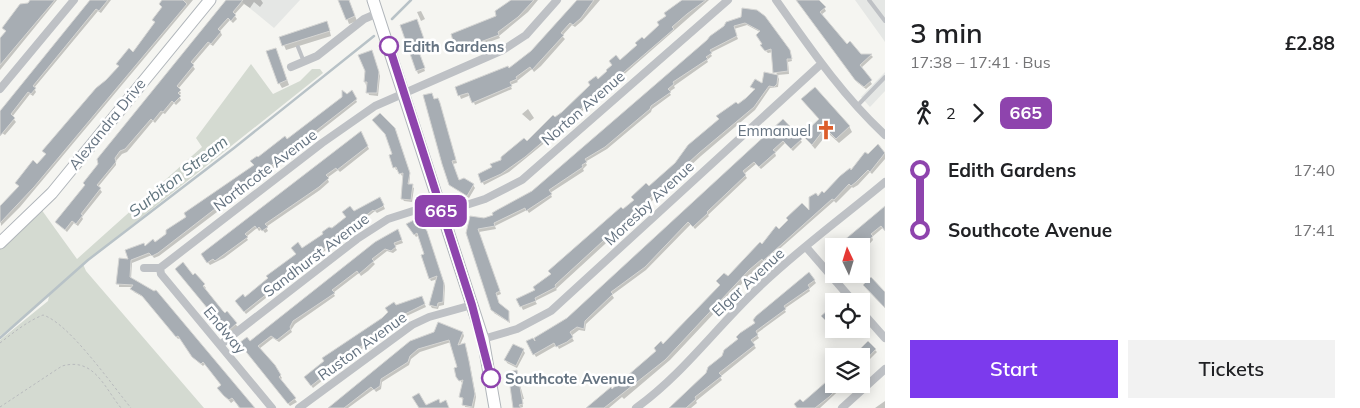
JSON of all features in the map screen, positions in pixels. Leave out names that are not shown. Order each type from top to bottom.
[{"type":"street","points":[[0,89],[74,0]]},
{"type":"street","name":"Alexandra Drive","points":[[0,243],[52,193],[210,0]]},
{"type":"street","points":[[373,0],[472,305],[482,340],[495,408]]},
{"type":"street","name":"Northcote Avenue","points":[[160,268],[322,143],[375,106],[503,50],[526,34],[557,0]]},
{"type":"street","name":"Norton Avenue","points":[[440,208],[485,199],[522,180],[728,0]]},
{"type":"street","points":[[776,0],[821,64],[856,107],[885,135]]},
{"type":"street","points":[[291,67],[317,56],[364,19],[378,13]]},
{"type":"street","name":"Moresby Avenue","points":[[482,340],[526,325],[551,311],[821,64]]},
{"type":"street","name":"Elgar Avenue","points":[[636,408],[657,393],[757,289],[885,182]]},
{"type":"street","name":"Sandhurst Avenue","points":[[220,345],[357,239],[388,219],[440,208]]},
{"type":"street","points":[[806,247],[846,293]]},
{"type":"street","points":[[144,268],[160,268]]},
{"type":"street","name":"Endway","points":[[160,268],[160,274],[272,408]]},
{"type":"street","name":"Ruston Avenue","points":[[299,408],[412,326],[430,317],[472,305]]},
{"type":"street","points":[[870,321],[885,338]]},
{"type":"street","points":[[842,408],[885,369]]},
{"type":"lane","points":[[869,0],[885,21]]},
{"type":"lane","points":[[298,47],[304,62]]},
{"type":"lane","points":[[856,107],[885,77]]},
{"type":"path","points":[[0,342],[25,327],[30,321],[43,315],[50,317],[69,333],[131,408]]},
{"type":"path","points":[[0,407],[62,366],[74,363],[81,364],[95,373],[121,408]]},
{"type":"shaded area","points":[[240,0],[300,0],[274,28]]},
{"type":"shaded area","points":[[855,0],[885,0],[885,42],[883,39]]},
{"type":"shaded area","points":[[251,64],[273,94],[300,81],[312,69],[320,69],[323,73],[83,264],[86,271],[204,408],[0,408],[0,340],[48,301],[49,296],[0,336],[0,248],[41,209],[77,259],[202,147],[196,138]]},
{"type":"shaded area","points":[[885,72],[885,91],[870,107],[861,97]]},
{"type":"building","points":[[30,0],[55,0],[0,65],[0,38],[6,31],[2,28],[20,4],[28,3]]},
{"type":"building","points":[[90,0],[108,0],[99,11],[96,9],[33,86],[36,88],[31,94],[28,92],[11,114],[15,118],[0,136],[0,111]]},
{"type":"building","points":[[162,0],[183,0],[187,4],[34,187],[0,223],[0,206],[19,186],[15,183],[33,160],[37,164],[46,154],[42,151],[96,88],[119,66],[116,64],[129,48],[133,52],[155,22],[152,20],[162,7],[159,4]]},
{"type":"building","points":[[226,0],[243,0],[233,12],[236,15],[231,21],[228,18],[218,29],[221,32],[211,44],[208,42],[191,62],[194,65],[177,86],[181,90],[178,93],[181,96],[174,103],[172,101],[153,121],[151,119],[125,149],[120,151],[115,158],[116,162],[97,185],[101,188],[81,214],[83,215],[76,224],[72,221],[65,230],[55,222],[85,185],[83,183],[98,164],[97,159]]},
{"type":"building","points":[[338,0],[349,0],[355,16],[346,20]]},
{"type":"building","points":[[511,0],[534,0],[518,17],[498,32],[499,35],[456,51],[451,34],[496,16],[495,11]]},
{"type":"building","points":[[577,0],[594,0],[581,18],[573,25],[570,23],[561,33],[564,35],[532,70],[530,67],[516,77],[517,79],[510,82],[512,86],[472,103],[468,93],[458,96],[455,87],[508,66],[509,68],[531,51]]},
{"type":"building","points":[[682,0],[706,0],[672,27],[674,29],[525,157],[501,174],[481,183],[478,174],[492,167],[490,164],[501,160],[501,157],[524,138],[527,141],[553,115],[555,117],[562,112],[590,85],[588,82],[596,76],[598,79],[607,71],[612,65],[609,61],[616,55],[620,60],[637,45],[635,43],[642,37],[644,39],[659,25],[657,22],[666,16],[664,13]]},
{"type":"building","points":[[796,0],[819,0],[826,7],[820,12],[847,44],[850,41],[861,54],[872,54],[860,65],[872,80],[864,87],[855,80]]},
{"type":"building","points":[[742,8],[757,10],[765,16],[790,50],[792,59],[787,59],[788,71],[773,73],[771,49],[765,51],[760,45],[762,44],[756,35],[760,31],[745,23],[734,26],[737,36],[710,50],[712,53],[706,57],[708,59],[673,82],[674,84],[668,89],[671,92],[651,106],[650,109],[605,147],[585,159],[587,162],[582,165],[583,167],[549,190],[552,194],[526,211],[525,208],[494,223],[495,226],[478,229],[500,291],[496,293],[499,303],[509,311],[509,322],[491,310],[466,233],[470,216],[484,218],[493,215],[492,213],[532,191],[710,36],[724,26],[726,22],[741,17]]},
{"type":"building","points":[[417,19],[424,39],[420,40],[423,50],[419,52],[425,68],[416,71],[400,25]]},
{"type":"building","points":[[327,21],[330,31],[282,46],[279,37]]},
{"type":"building","points":[[276,48],[287,80],[278,84],[266,51]]},
{"type":"building","points":[[372,50],[379,72],[377,93],[366,93],[365,71],[358,55]]},
{"type":"building","points":[[764,72],[778,75],[777,84],[774,87],[769,86],[754,107],[699,153],[555,285],[556,287],[535,298],[536,301],[520,307],[516,299],[535,290],[533,287],[551,274],[548,271],[621,207],[623,209],[634,200],[631,197],[646,183],[649,186],[675,163],[688,145],[719,119],[716,116],[736,102],[738,104],[755,89],[750,87],[755,79],[762,83]]},
{"type":"building","name":"Emmanuel","points":[[815,87],[850,126],[836,139],[825,128],[812,145],[802,135],[819,119],[801,99]]},
{"type":"building","points":[[342,90],[347,94],[352,90],[357,99],[158,253],[152,256],[149,253],[131,260],[130,277],[154,291],[156,290],[255,408],[240,408],[232,398],[229,400],[217,388],[221,385],[203,362],[201,364],[192,357],[178,336],[176,337],[142,296],[130,289],[133,285],[116,284],[119,258],[128,259],[125,250],[144,243],[145,246],[153,239],[155,242],[166,234],[166,230],[186,217],[184,213],[254,165],[250,161],[285,136],[287,139],[342,97]]},
{"type":"building","points":[[432,93],[434,99],[438,98],[440,103],[456,160],[452,161],[459,180],[464,178],[474,184],[467,196],[449,185],[423,95]]},
{"type":"building","points":[[380,113],[395,128],[410,173],[408,184],[413,184],[411,200],[401,199],[403,173],[399,174],[396,167],[393,168],[389,155],[392,154],[385,134],[372,120]]},
{"type":"building","points":[[783,119],[802,139],[791,149],[783,141],[773,150],[776,152],[759,167],[754,162],[743,171],[746,175],[693,227],[688,222],[645,267],[611,292],[613,294],[585,321],[584,329],[577,327],[570,332],[573,337],[567,342],[556,347],[554,343],[533,355],[526,341],[533,338],[535,341],[534,338],[567,318]]},
{"type":"building","points":[[361,131],[368,146],[337,170],[336,168],[326,175],[329,178],[319,187],[265,224],[268,227],[262,231],[259,227],[257,229],[255,226],[245,234],[248,237],[215,261],[213,259],[207,263],[201,254]]},
{"type":"building","points":[[878,144],[885,153],[870,172],[868,170],[851,186],[849,184],[834,200],[832,199],[763,261],[762,259],[749,270],[665,360],[604,408],[586,408],[611,387],[612,389],[656,351],[654,348],[661,341],[663,344],[720,285],[716,281],[724,273],[728,276],[760,242],[762,244],[776,226],[779,229],[788,220],[786,218],[802,203],[809,210],[809,197],[816,193],[818,196],[822,191],[824,193],[840,176],[850,168],[851,170],[865,152],[868,154]]},
{"type":"building","points":[[380,197],[384,205],[382,207],[373,210],[244,312],[235,301],[243,294],[245,297],[268,278],[266,276],[296,254],[291,248],[298,242],[302,248],[323,234],[322,232],[329,227],[332,228],[346,217],[342,212],[350,206],[354,211]]},
{"type":"building","points":[[885,206],[885,231],[881,226],[871,234],[873,236],[870,239],[847,238]]},
{"type":"building","points":[[418,218],[427,231],[444,283],[443,302],[438,303],[437,307],[429,305],[437,276],[429,279],[421,255],[424,254],[417,233],[414,235],[406,224]]},
{"type":"building","points":[[398,229],[402,240],[394,243],[396,247],[391,251],[385,249],[372,259],[374,261],[359,274],[357,271],[332,290],[335,293],[293,321],[291,329],[277,340],[271,336],[258,346],[275,365],[281,375],[279,377],[296,398],[288,404],[239,343],[247,337],[250,341],[375,242]]},
{"type":"building","points":[[183,262],[193,275],[195,273],[205,284],[203,286],[223,311],[225,313],[227,311],[237,323],[227,332],[175,269]]},
{"type":"building","points":[[809,272],[815,280],[808,285],[810,288],[784,306],[786,309],[756,331],[758,335],[751,340],[755,345],[719,373],[722,376],[695,397],[696,399],[686,408],[669,408],[706,373],[708,367],[722,356],[724,350],[738,339],[736,337],[740,333],[755,323],[753,320],[756,316]]},
{"type":"building","points":[[870,278],[885,292],[885,308],[863,285],[870,283]]},
{"type":"building","points":[[422,296],[425,304],[397,318],[311,386],[304,377],[324,361],[322,358],[382,318],[388,312],[385,308],[394,302],[396,305]]},
{"type":"building","points":[[438,322],[463,332],[458,345],[465,343],[475,394],[472,407],[462,405],[463,398],[459,397],[463,380],[459,381],[456,377],[454,368],[457,367],[449,340],[418,349],[410,356],[408,362],[381,379],[380,386],[374,390],[371,387],[344,408],[328,408],[410,341],[434,332]]},
{"type":"building","points":[[868,341],[876,349],[870,355],[870,348],[861,348]]},
{"type":"building","points":[[513,344],[524,349],[516,366],[504,360]]},
{"type":"building","points":[[517,370],[523,404],[519,405],[521,408],[513,408],[508,372]]},
{"type":"building","points":[[825,383],[825,393],[833,393],[815,408],[797,408],[794,404],[800,399],[803,402]]},
{"type":"building","points":[[419,393],[426,405],[439,399],[440,403],[446,400],[449,408],[419,408],[412,397]]},
{"type":"waterway","name":"Surbiton Stream","points":[[392,19],[411,0]]},
{"type":"waterway","name":"Surbiton Stream","points":[[0,338],[88,260],[234,148],[374,36]]},
{"type":"bus line","name":"665","points":[[389,46],[472,305],[491,378]]},
{"type":"place","name":"Edith Gardens","points":[[389,46]]},
{"type":"place","name":"Emmanuel","points":[[826,130]]},
{"type":"place","name":"Southcote Avenue","points":[[491,378]]}]
